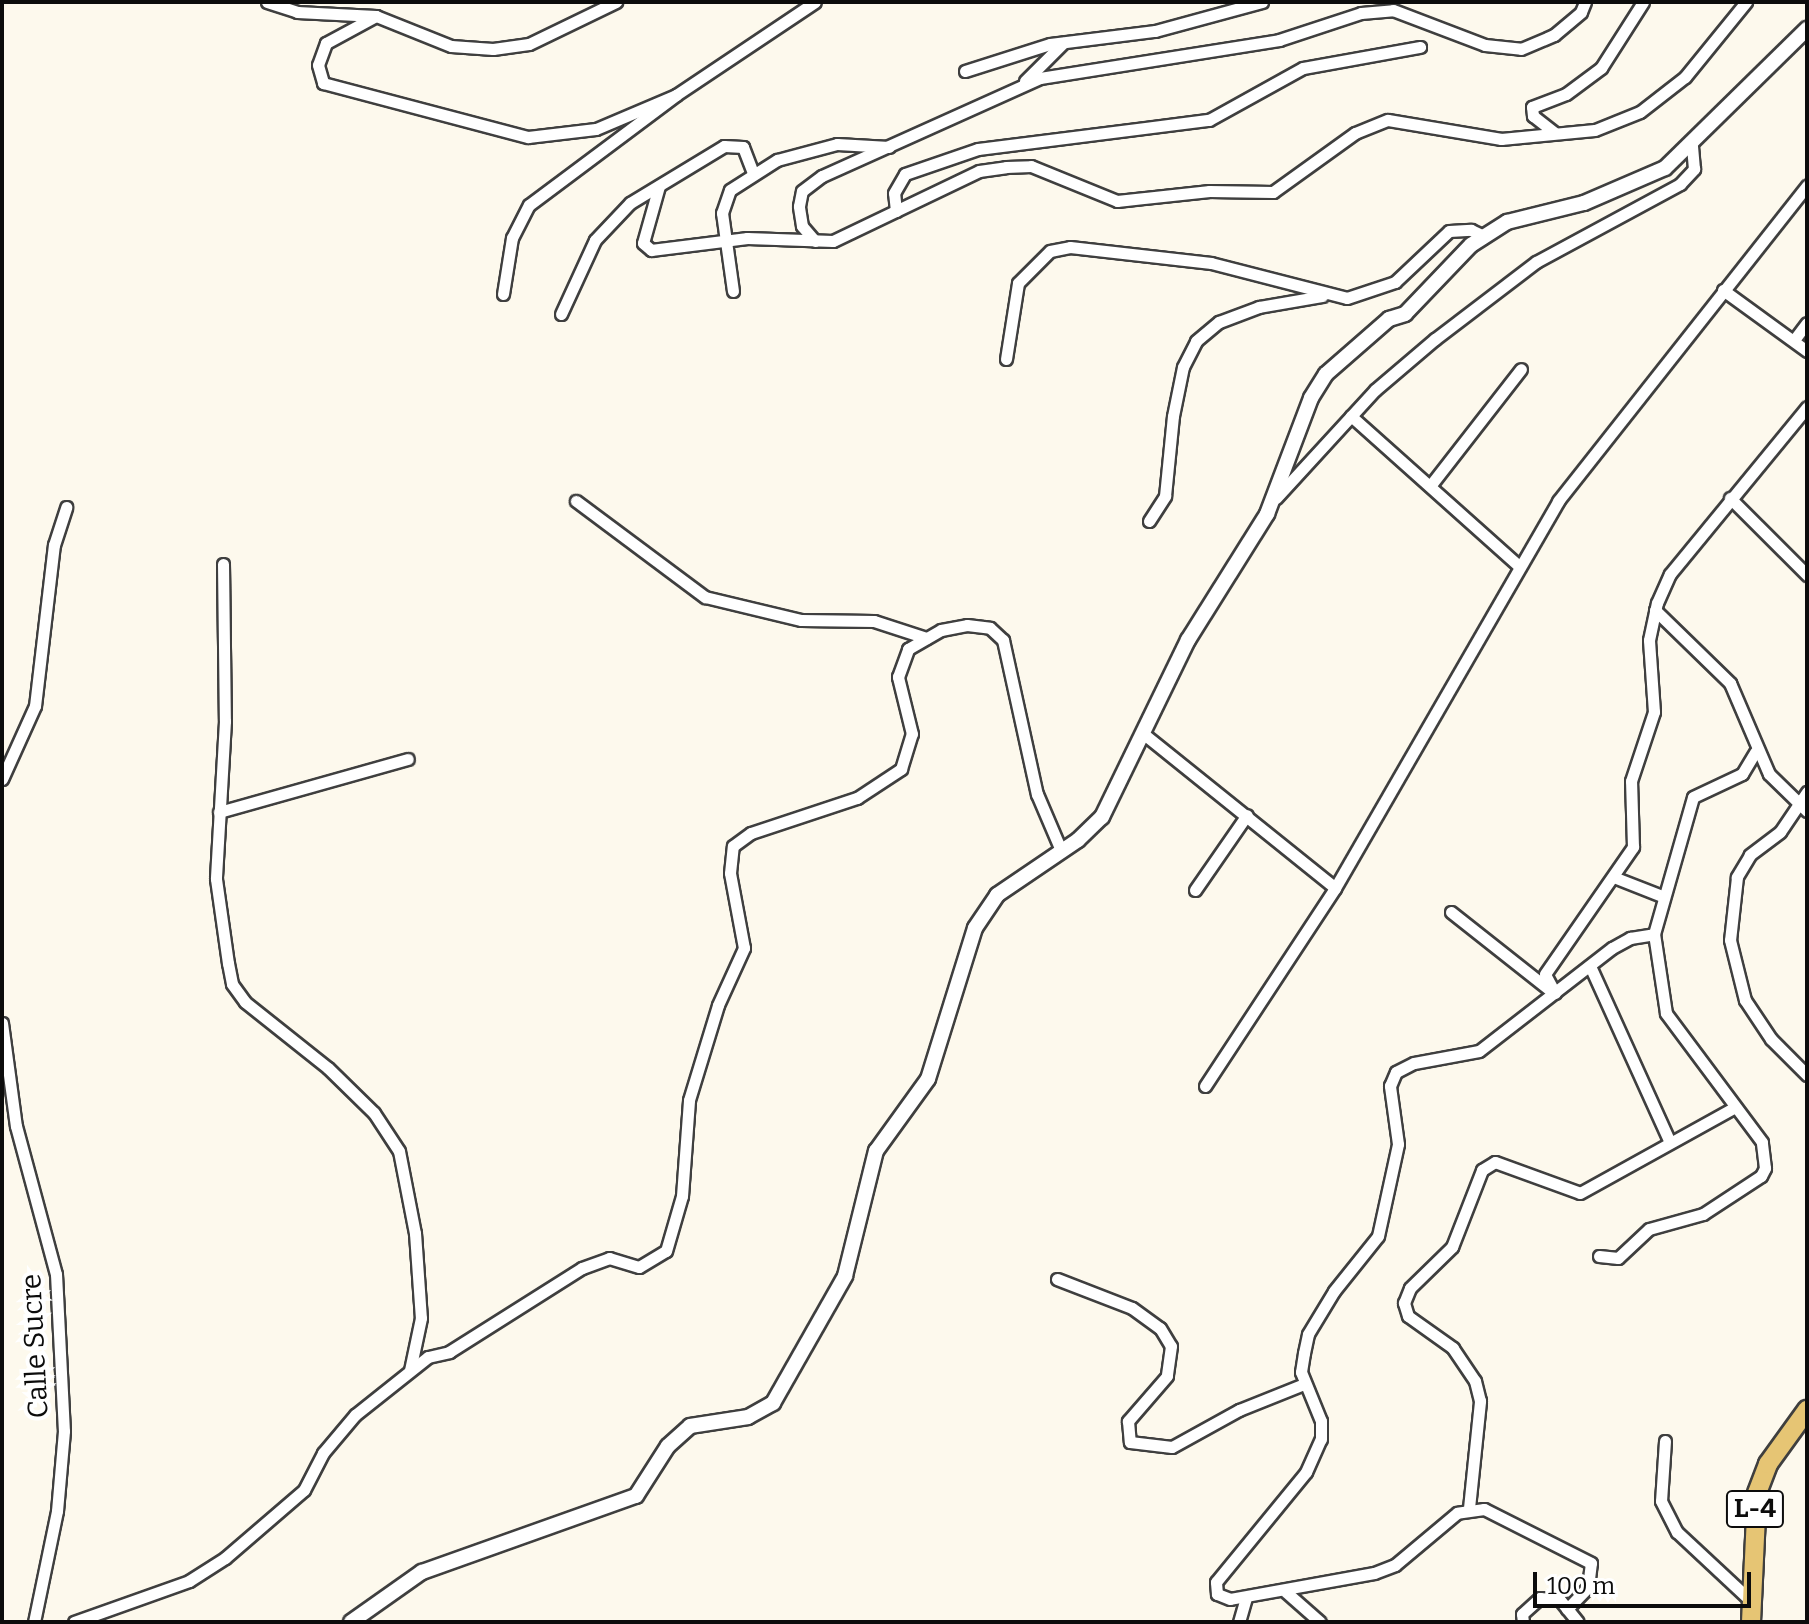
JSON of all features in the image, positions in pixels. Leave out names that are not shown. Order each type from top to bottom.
[{"type":"main road","name":"L-4","points":[[1751,1622],[1757,1493],[1768,1464],[1807,1410]]},
{"type":"street","points":[[267,2],[297,12],[376,16],[451,46],[493,49],[529,44],[616,2]]},
{"type":"street","points":[[503,294],[512,238],[529,205],[676,95],[815,2]]},
{"type":"street","points":[[965,71],[1063,43],[1155,31],[1262,2]]},
{"type":"street","points":[[815,241],[802,226],[802,191],[822,176],[1019,87],[1098,67],[1279,40],[1361,13],[1393,10],[1485,45],[1521,49],[1554,35],[1581,12],[1585,2]]},
{"type":"street","points":[[1555,133],[1533,116],[1532,107],[1566,94],[1601,68],[1643,2]]},
{"type":"street","points":[[659,186],[643,243],[651,250],[726,241],[815,241],[859,231],[979,171],[1031,166],[1117,201],[1209,191],[1273,192],[1286,188],[1355,133],[1388,120],[1501,139],[1595,130],[1640,112],[1685,77],[1746,2]]},
{"type":"street","points":[[376,16],[326,43],[318,65],[323,83],[528,137],[596,129],[676,95]]},
{"type":"street","points":[[1273,501],[1311,398],[1326,374],[1389,319],[1405,314],[1484,236],[1507,222],[1629,187],[1665,168],[1807,30]]},
{"type":"street","points":[[1019,87],[1063,43]]},
{"type":"street","points":[[896,211],[894,193],[905,174],[978,149],[1209,120],[1303,68],[1420,47]]},
{"type":"street","points":[[733,291],[722,213],[730,190],[753,173],[837,144],[890,147]]},
{"type":"street","points":[[351,1622],[422,1572],[636,1496],[668,1446],[690,1426],[748,1417],[773,1403],[845,1276],[876,1151],[928,1079],[975,928],[997,895],[1060,848],[1078,840],[1102,817],[1145,735],[1188,640],[1273,501],[1351,416],[1435,339],[1536,262],[1680,184],[1694,169],[1692,144]]},
{"type":"street","points":[[561,314],[595,240],[630,203],[724,146],[743,147],[750,154],[753,173]]},
{"type":"street","points":[[1205,1086],[1335,888],[1558,501],[1807,186]]},
{"type":"street","points":[[1149,521],[1165,496],[1173,416],[1183,367],[1196,341],[1219,322],[1259,307],[1323,296],[1370,294],[1395,282],[1449,231],[1471,230],[1484,236]]},
{"type":"street","points":[[1006,359],[1018,283],[1037,260],[1060,249],[1211,263],[1255,271],[1323,296]]},
{"type":"street","points":[[1723,290],[1807,351]]},
{"type":"street","points":[[1794,340],[1807,323]]},
{"type":"street","points":[[1430,486],[1521,369]]},
{"type":"street","points":[[1555,993],[1545,974],[1616,878],[1633,847],[1631,781],[1654,712],[1649,640],[1655,610],[1670,574],[1807,407]]},
{"type":"street","points":[[1351,416],[1519,566]]},
{"type":"street","points":[[1730,498],[1807,575]]},
{"type":"street","points":[[576,501],[705,597],[801,620],[874,621],[926,638]]},
{"type":"street","points":[[2,779],[35,706],[54,545],[66,507]]},
{"type":"street","points":[[223,564],[225,721],[216,879],[232,984],[245,1002],[328,1068],[374,1113],[399,1151],[415,1233],[421,1318],[410,1370]]},
{"type":"street","points":[[1655,610],[1730,683],[1755,752],[1802,808]]},
{"type":"street","points":[[74,1622],[189,1581],[225,1558],[304,1490],[323,1453],[355,1415],[410,1370],[490,1327],[582,1268],[609,1258],[639,1267],[666,1251],[682,1196],[689,1100],[718,1005],[744,948],[730,873],[733,846],[751,833],[857,798],[901,769],[912,734],[899,669],[908,649],[926,638],[967,625],[990,628],[1003,640],[1037,794],[1060,848]]},
{"type":"street","points":[[1145,735],[1335,888]]},
{"type":"street","points":[[1599,1256],[1618,1258],[1649,1229],[1703,1214],[1761,1176],[1762,1142],[1666,1013],[1654,934],[1662,896],[1693,797],[1742,774],[1755,752]]},
{"type":"street","points":[[219,812],[408,759]]},
{"type":"street","points":[[1807,792],[1802,808],[1737,877],[1730,940],[1745,1000],[1771,1039],[1807,1075]]},
{"type":"street","points":[[1195,890],[1247,815]]},
{"type":"street","points":[[1616,878],[1662,896]]},
{"type":"street","points":[[1451,912],[1555,993]]},
{"type":"street","points":[[1567,1609],[1593,1577],[1583,1555],[1484,1509],[1469,1508],[1395,1565],[1286,1592],[1246,1598],[1217,1594],[1216,1582],[1306,1472],[1321,1439],[1321,1421],[1301,1372],[1308,1334],[1378,1236],[1398,1144],[1390,1086],[1396,1072],[1414,1063],[1479,1051],[1630,938],[1654,934]]},
{"type":"street","points":[[1590,966],[1669,1140]]},
{"type":"street","name":"Calle Sucre","points":[[2,1023],[16,1126],[56,1274],[64,1431],[57,1511],[34,1622]]},
{"type":"street","points":[[1469,1508],[1477,1458],[1478,1391],[1453,1348],[1408,1316],[1404,1303],[1410,1288],[1452,1247],[1482,1170],[1495,1162],[1580,1193],[1669,1140],[1735,1107]]},
{"type":"street","points":[[1057,1279],[1132,1308],[1160,1328],[1171,1346],[1167,1376],[1128,1421],[1130,1442],[1172,1447],[1239,1410],[1304,1384]]},
{"type":"street","points":[[1665,1441],[1661,1501],[1677,1532],[1751,1601]]},
{"type":"street","points":[[1286,1592],[1320,1622]]},
{"type":"street","points":[[1239,1622],[1246,1598]]},
{"type":"street","points":[[1523,1622],[1522,1614],[1540,1598],[1560,1600],[1578,1622]]}]
